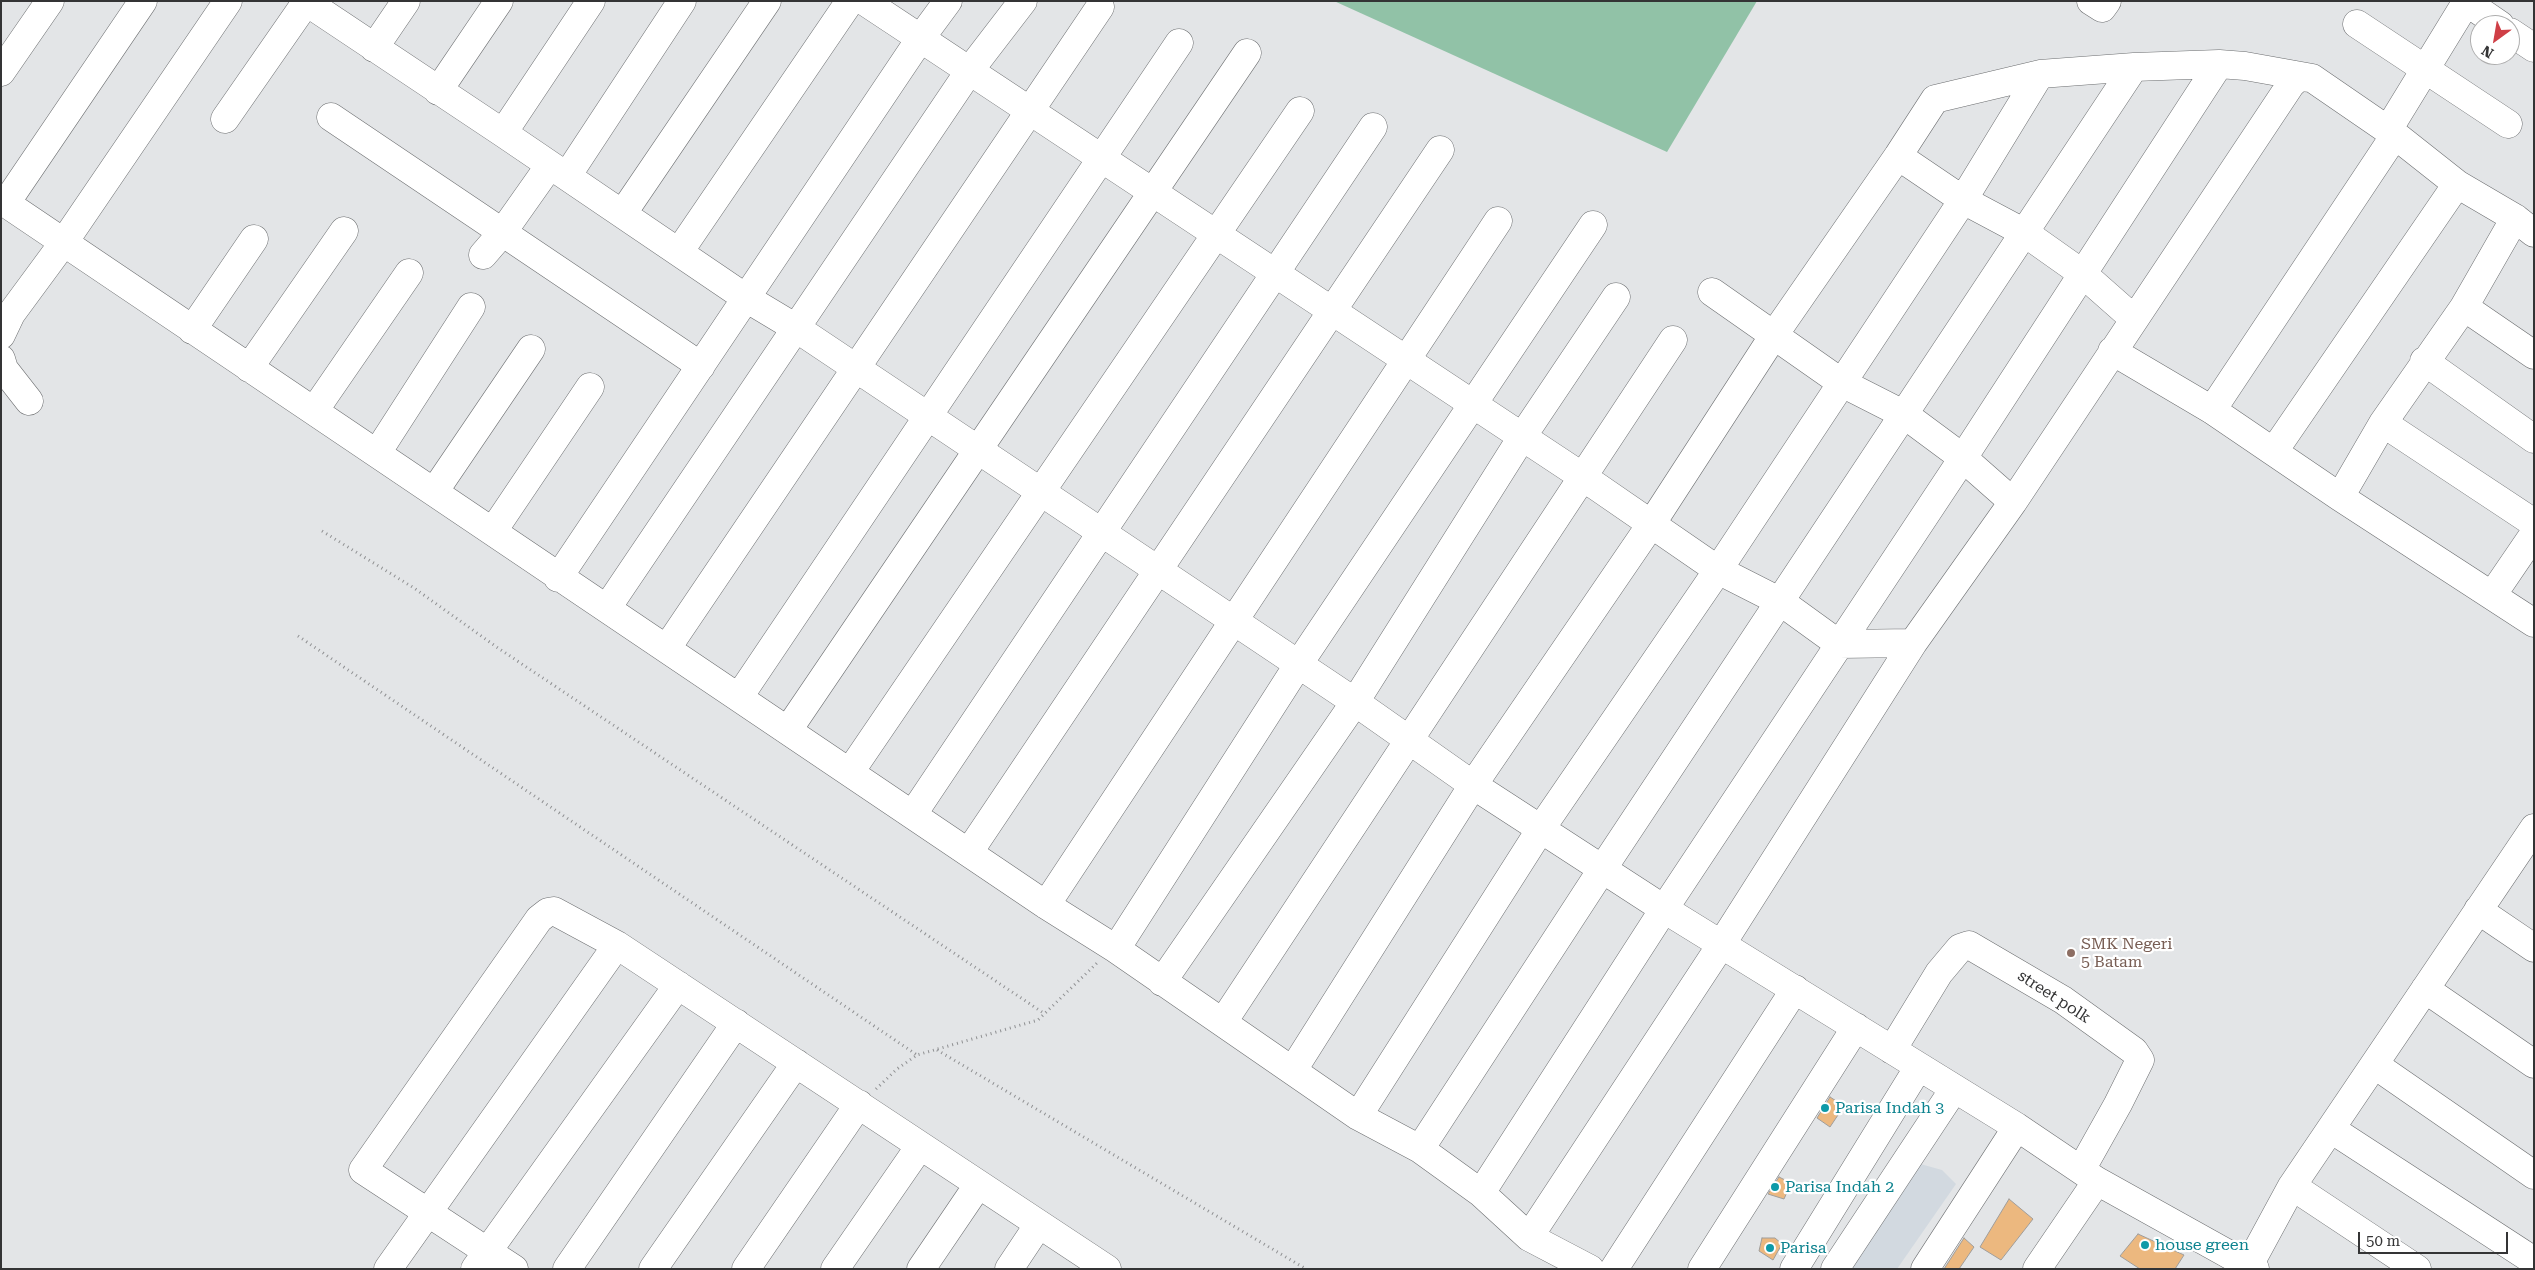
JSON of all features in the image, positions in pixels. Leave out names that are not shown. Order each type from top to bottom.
[{"type":"street","points":[[1,72],[50,1]]},
{"type":"street","points":[[143,1],[3,202],[377,453],[558,578],[607,608],[1046,905],[1116,949],[1358,1116],[1420,1149],[1481,1193],[1529,1237],[1590,1269]]},
{"type":"street","points":[[1,335],[11,314],[64,242],[228,1]]},
{"type":"street","points":[[374,48],[406,1]]},
{"type":"street","points":[[438,90],[499,1]]},
{"type":"street","points":[[503,132],[591,1]]},
{"type":"street","points":[[483,255],[559,170],[682,1]]},
{"type":"street","points":[[623,213],[767,1]]},
{"type":"street","points":[[679,252],[850,1]]},
{"type":"street","points":[[864,1],[1583,477],[1718,570],[1781,602],[1839,644],[1913,643]]},
{"type":"street","points":[[558,578],[920,39],[948,1]]},
{"type":"street","points":[[607,608],[970,70],[1022,1]]},
{"type":"street","points":[[2092,1],[2102,8],[2107,1]]},
{"type":"street","points":[[225,119],[306,2],[503,132],[746,298],[796,328],[1355,702],[1409,742],[1473,785],[1542,827],[1721,944],[2017,1128],[2089,1176],[2250,1268],[2292,1186],[2478,910],[2525,858],[2534,828]]},
{"type":"street","points":[[2212,410],[2392,133],[2425,70],[2466,2],[2485,15]]},
{"type":"street","points":[[667,648],[1100,7]]},
{"type":"street","points":[[2357,24],[2508,124]]},
{"type":"street","points":[[2520,39],[2534,48]]},
{"type":"street","points":[[738,696],[1180,43]]},
{"type":"street","points":[[788,730],[1247,53]]},
{"type":"street","points":[[1481,1193],[1664,908],[1964,458],[2219,64]]},
{"type":"street","points":[[1293,1070],[1473,785],[1652,523],[1774,335],[1898,156],[1935,99],[2040,74],[2134,67],[2219,64],[2245,66],[2312,78],[2392,133],[2457,184],[2529,228],[2424,361],[2383,423],[2340,497]]},
{"type":"street","points":[[1420,1149],[1603,868],[2134,67]]},
{"type":"street","points":[[1358,1116],[1542,827],[1718,570],[1963,200],[2040,74]]},
{"type":"street","points":[[1529,1237],[1721,944],[1913,643],[2013,502],[2291,84],[2299,78],[2312,78]]},
{"type":"street","points":[[850,772],[1300,111]]},
{"type":"street","points":[[332,117],[701,366]]},
{"type":"street","points":[[913,814],[1372,127]]},
{"type":"street","points":[[969,852],[1440,150]]},
{"type":"street","points":[[1898,156],[1963,200],[2025,233],[2083,274],[2134,319]]},
{"type":"street","points":[[2274,451],[2457,184]]},
{"type":"street","points":[[1046,905],[1498,221]]},
{"type":"street","points":[[1116,949],[1298,665],[1593,225]]},
{"type":"street","points":[[249,368],[344,231]]},
{"type":"street","points":[[192,330],[254,239]]},
{"type":"street","points":[[314,411],[409,273]]},
{"type":"street","points":[[1712,292],[1842,383],[1905,415],[1964,458],[2013,502]]},
{"type":"street","points":[[1162,982],[1355,702],[1522,437],[1616,297]]},
{"type":"street","points":[[377,453],[471,307]]},
{"type":"street","points":[[2464,308],[2534,355]]},
{"type":"street","points":[[1223,1022],[1674,340]]},
{"type":"street","points":[[434,492],[531,349]]},
{"type":"street","points":[[2112,351],[2212,410],[2340,497],[2493,594],[2534,623]]},
{"type":"street","points":[[1,359],[4,369],[29,401]]},
{"type":"street","points":[[2424,361],[2534,439]]},
{"type":"street","points":[[493,532],[590,386]]},
{"type":"street","points":[[2383,423],[2534,524]]},
{"type":"street","points":[[2493,594],[2534,534]]},
{"type":"street","points":[[2478,910],[2534,948]]},
{"type":"street","points":[[514,1269],[481,1260],[429,1212],[363,1170],[539,919],[548,912],[554,911],[617,945],[1107,1269]]},
{"type":"street","points":[[388,1269],[617,945]]},
{"type":"street","name":"street polk","points":[[1892,1050],[1939,972],[1960,948],[1969,946],[2063,1000],[2134,1051],[2140,1060],[2118,1104],[2089,1176]]},
{"type":"street","points":[[481,1260],[678,985]]},
{"type":"street","points":[[1614,1269],[1795,989]]},
{"type":"street","points":[[2425,989],[2534,1064]]},
{"type":"street","points":[[566,1269],[736,1024]]},
{"type":"street","points":[[1702,1269],[1856,1027]]},
{"type":"street","points":[[654,1269],[796,1063]]},
{"type":"street","points":[[2375,1065],[2534,1175]]},
{"type":"street","points":[[1794,1269],[1918,1068]]},
{"type":"street","points":[[1835,1269],[1954,1089]]},
{"type":"street","points":[[746,1269],[859,1104]]},
{"type":"street","points":[[1924,1269],[2017,1128]]},
{"type":"street","points":[[2331,1128],[2534,1261]]},
{"type":"street","points":[[836,1269],[920,1146]]},
{"type":"street","points":[[2037,1269],[2089,1176]]},
{"type":"street","points":[[921,1269],[978,1185]]},
{"type":"street","points":[[2292,1186],[2417,1269]]},
{"type":"street","points":[[1009,1269],[1039,1224]]},
{"type":"path","points":[[322,531],[414,588],[498,648],[1044,1014]]},
{"type":"path","points":[[298,636],[917,1055]]},
{"type":"path","points":[[859,1104],[897,1068],[917,1055],[1038,1020],[1084,974],[1116,949]]},
{"type":"path","points":[[937,1050],[1306,1269]]},
{"type":"shaded area","points":[[1906,1160],[1942,1170],[1956,1184],[1897,1269],[1837,1269]]},
{"type":"green space","points":[[1334,1],[1757,1],[1667,152]]},
{"type":"building","points":[[1830,1097],[1844,1106],[1830,1127],[1817,1118]]},
{"type":"building","points":[[1779,1177],[1791,1183],[1784,1199],[1768,1194]]},
{"type":"building","points":[[2009,1199],[2033,1219],[2001,1260],[1980,1247]]},
{"type":"building","name":"house green","points":[[2138,1234],[2184,1255],[2175,1269],[2140,1269],[2120,1256]]},
{"type":"building","name":"Parisa","points":[[1762,1238],[1775,1238],[1782,1244],[1773,1260],[1759,1251]]},
{"type":"building","points":[[1964,1238],[1974,1247],[1959,1269],[1944,1269]]},
{"type":"place","name":"SMK Negeri 5 Batam","points":[[2071,953]]},
{"type":"place","name":"Parisa Indah 3","points":[[1825,1108]]},
{"type":"place","name":"Parisa Indah 2","points":[[1775,1187]]},
{"type":"place","name":"house green","points":[[2145,1245]]},
{"type":"place","name":"Parisa","points":[[1770,1248]]}]
